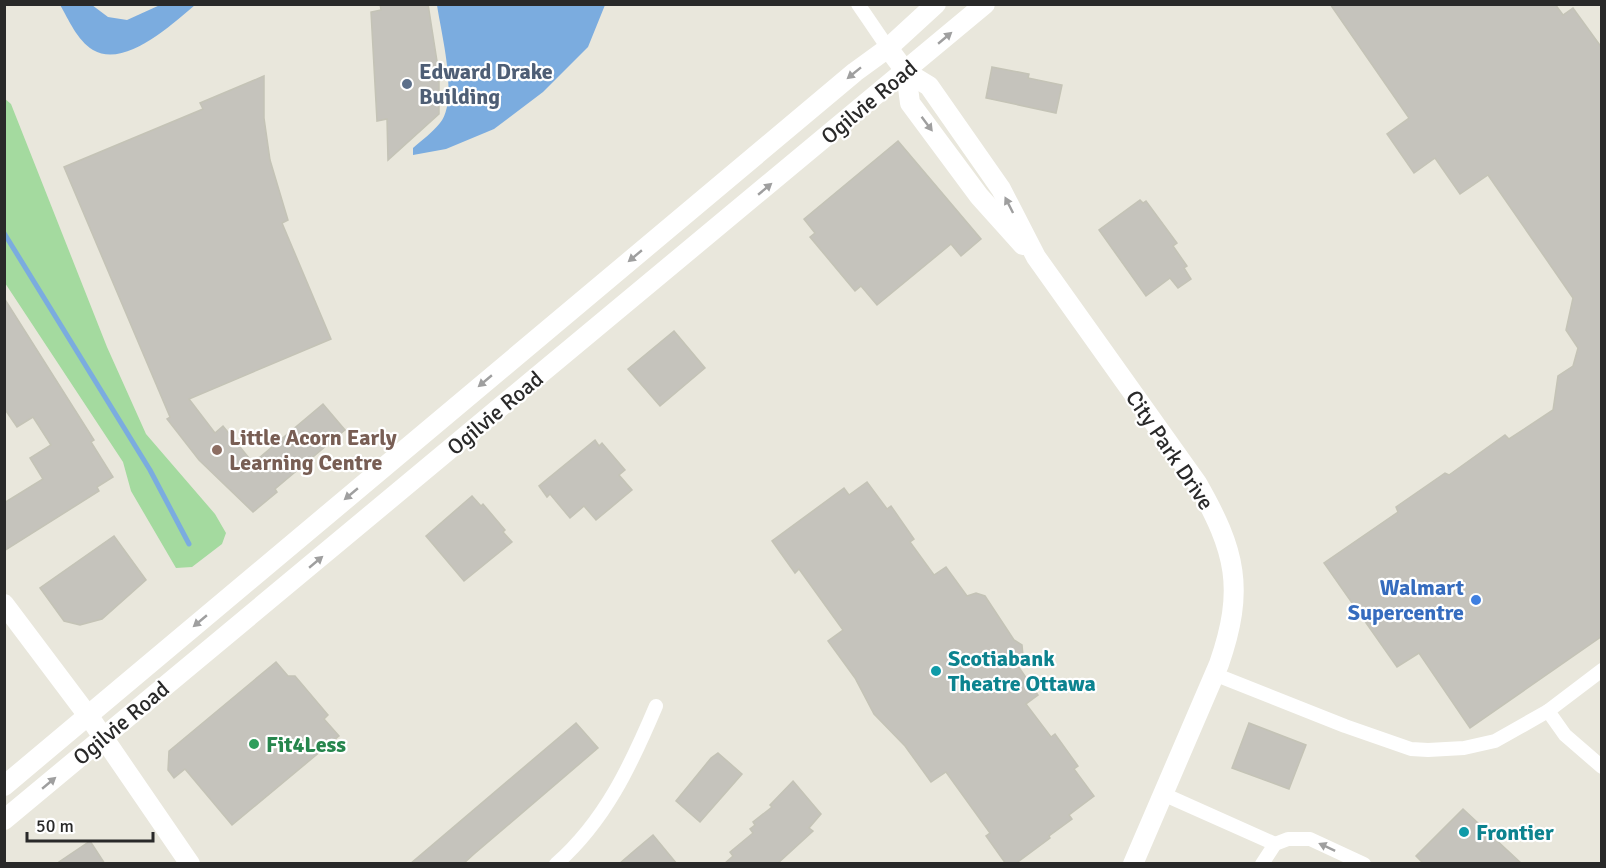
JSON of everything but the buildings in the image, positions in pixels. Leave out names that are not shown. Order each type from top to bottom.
[{"type":"main road","name":"Ogilvie Road","points":[[4,786],[452,408],[888,48],[936,4]]},
{"type":"main road","name":"Ogilvie Road","points":[[4,820],[985,4]]},
{"type":"main road","name":"City Park Drive","points":[[888,48],[906,72],[910,103],[979,196],[1012,234],[1036,257],[1197,483],[1212,509],[1225,542],[1235,576],[1231,629],[1133,864]]},
{"type":"main road","points":[[4,604],[104,738],[190,864]]},
{"type":"street","name":"City Park Drive","points":[[858,4],[888,48]]},
{"type":"street","points":[[1214,674],[1313,714],[1411,749],[1446,750],[1487,743],[1510,733],[1548,711],[1602,670]]},
{"type":"street","points":[[556,864],[570,851],[606,807],[632,762],[656,706]]},
{"type":"street","points":[[1548,711],[1566,735],[1602,767]]},
{"type":"street","points":[[1163,794],[1282,842],[1310,839],[1364,864]]},
{"type":"street","points":[[1263,864],[1282,842]]},
{"type":"green space","points":[[4,98],[11,104],[107,347],[146,434],[215,514],[226,533],[222,544],[192,567],[176,568],[131,491],[123,462],[5,283]]},
{"type":"water","points":[[437,4],[605,5],[588,47],[543,92],[494,129],[446,149],[413,155],[413,148],[440,123],[448,99],[447,66]]},
{"type":"water","points":[[60,5],[92,5],[108,17],[127,20],[160,5],[195,5],[147,42],[119,54],[106,54],[93,50],[82,41]]},
{"type":"waterway","points":[[4,233],[150,470],[189,544]]},
{"type":"place","name":"Edward Drake Building","points":[[407,84]]},
{"type":"place","name":"Little Acorn Early Learning Centre","points":[[217,450]]},
{"type":"place","name":"Walmart Supercentre","points":[[1476,600]]},
{"type":"place","name":"Scotiabank Theatre Ottawa","points":[[936,671]]},
{"type":"place","name":"Fit4Less","points":[[254,744]]},
{"type":"place","name":"Frontier","points":[[1464,832]]}]
